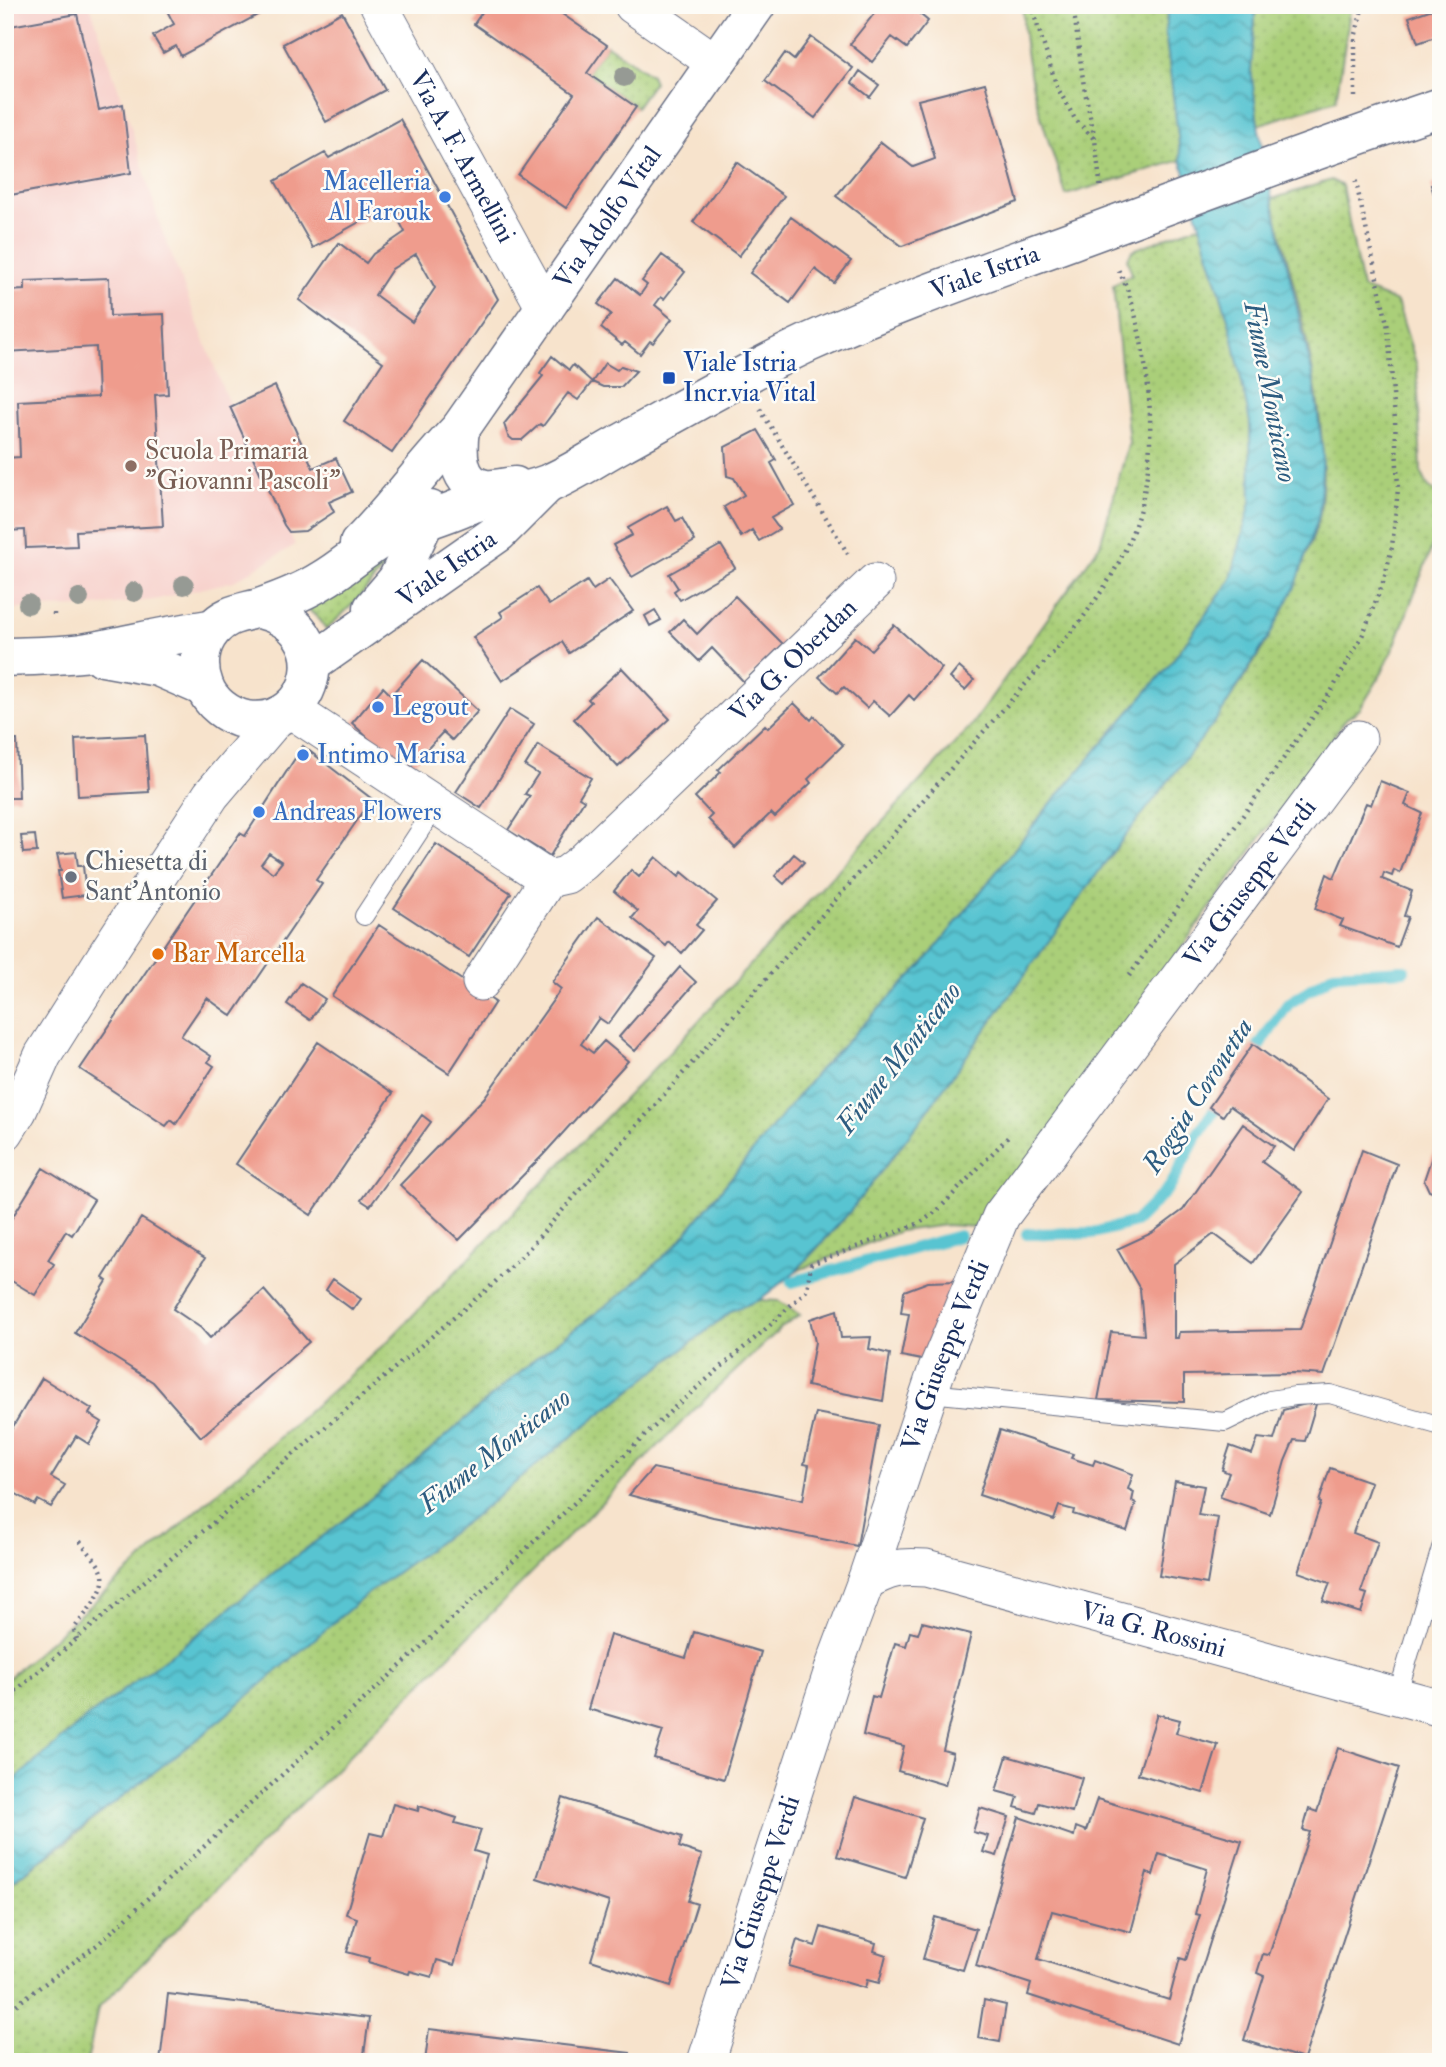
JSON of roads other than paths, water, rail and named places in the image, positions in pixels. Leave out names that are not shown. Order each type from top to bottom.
[{"type":"street","name":"Via A. F. Armellini","points":[[379,5],[545,308]]},
{"type":"street","points":[[633,5],[716,63]]},
{"type":"street","name":"Via Adolfo Vital","points":[[320,582],[377,526],[429,461],[460,429],[756,5]]},
{"type":"street","name":"Viale Istria","points":[[5,657],[81,653],[134,644],[174,633],[212,629],[241,610],[258,608],[320,582],[384,537],[467,505],[548,484],[736,380],[809,343],[950,285],[1109,212],[1441,107]]},
{"type":"street","name":"Via Adolfo Vital","points":[[425,523],[460,429]]},
{"type":"street","points":[[460,429],[457,452],[461,471],[471,483],[485,489],[548,484]]},
{"type":"street","name":"Viale Istria","points":[[325,655],[498,533],[548,484]]},
{"type":"street","name":"Viale Istria","points":[[285,712],[301,696],[325,655],[397,580],[425,523]]},
{"type":"street","name":"Via G. Oberdan","points":[[548,879],[566,875],[583,862],[875,582]]},
{"type":"street","points":[[258,608],[275,612],[295,626],[309,647],[325,655]]},
{"type":"street","points":[[204,687],[200,657],[204,642],[212,629]]},
{"type":"street","name":"Viale Istria","points":[[81,653],[158,667],[204,687],[211,698],[231,715]]},
{"type":"street","points":[[285,712],[548,879],[481,982]]},
{"type":"street","points":[[211,794],[228,753],[231,715],[247,720],[264,720],[285,712]]},
{"type":"street","points":[[12,1121],[43,1055],[211,794],[285,712]]},
{"type":"street","name":"Via Giuseppe Verdi","points":[[706,2062],[835,1664],[929,1393],[1001,1216],[1358,738]]},
{"type":"street","name":"Via G. Rossini","points":[[866,1581],[902,1566],[926,1568],[1441,1708]]},
{"type":"lane","points":[[364,916],[436,806]]},
{"type":"lane","points":[[929,1393],[1225,1422],[1270,1401],[1330,1394],[1441,1426]]},
{"type":"lane","points":[[1397,1696],[1441,1548]]},
{"type":"water","name":"Fiume Monticano","points":[[1169,5],[1256,5],[1251,70],[1258,125],[1272,199],[1313,377],[1323,454],[1319,515],[1296,585],[1271,633],[1220,715],[1112,853],[920,1121],[848,1214],[796,1271],[759,1300],[733,1310],[477,1514],[367,1594],[205,1733],[5,1887],[5,1788],[84,1720],[346,1519],[537,1357],[627,1290],[678,1243],[819,1070],[923,964],[1048,807],[1168,667],[1231,579],[1251,502],[1250,422],[1231,329],[1181,160],[1165,30]]},
{"type":"waterway","name":"Roggia Coronetta","points":[[1249,1060],[1288,1004],[1334,974],[1404,970]]},
{"type":"waterway","name":"Roggia Coronetta","points":[[1027,1234],[1093,1233],[1135,1222],[1170,1187],[1197,1135],[1223,1098]]},
{"type":"waterway","name":"Roggia Coronetta","points":[[792,1282],[959,1236]]},
{"type":"place","name":"Macelleria Al Farouk","points":[[445,197]]},
{"type":"place","name":"Viale Istria Incr.via Vital","points":[[669,378]]},
{"type":"place","name":"Scuola Primaria \"Giovanni Pascoli\"","points":[[131,466]]},
{"type":"place","name":"Legout","points":[[378,707]]},
{"type":"place","name":"Intimo Marisa","points":[[303,755]]},
{"type":"place","name":"Andreas Flowers","points":[[259,812]]},
{"type":"place","name":"Chiesetta di Sant'Antonio","points":[[71,877]]},
{"type":"place","name":"Bar Marcella","points":[[158,954]]}]
